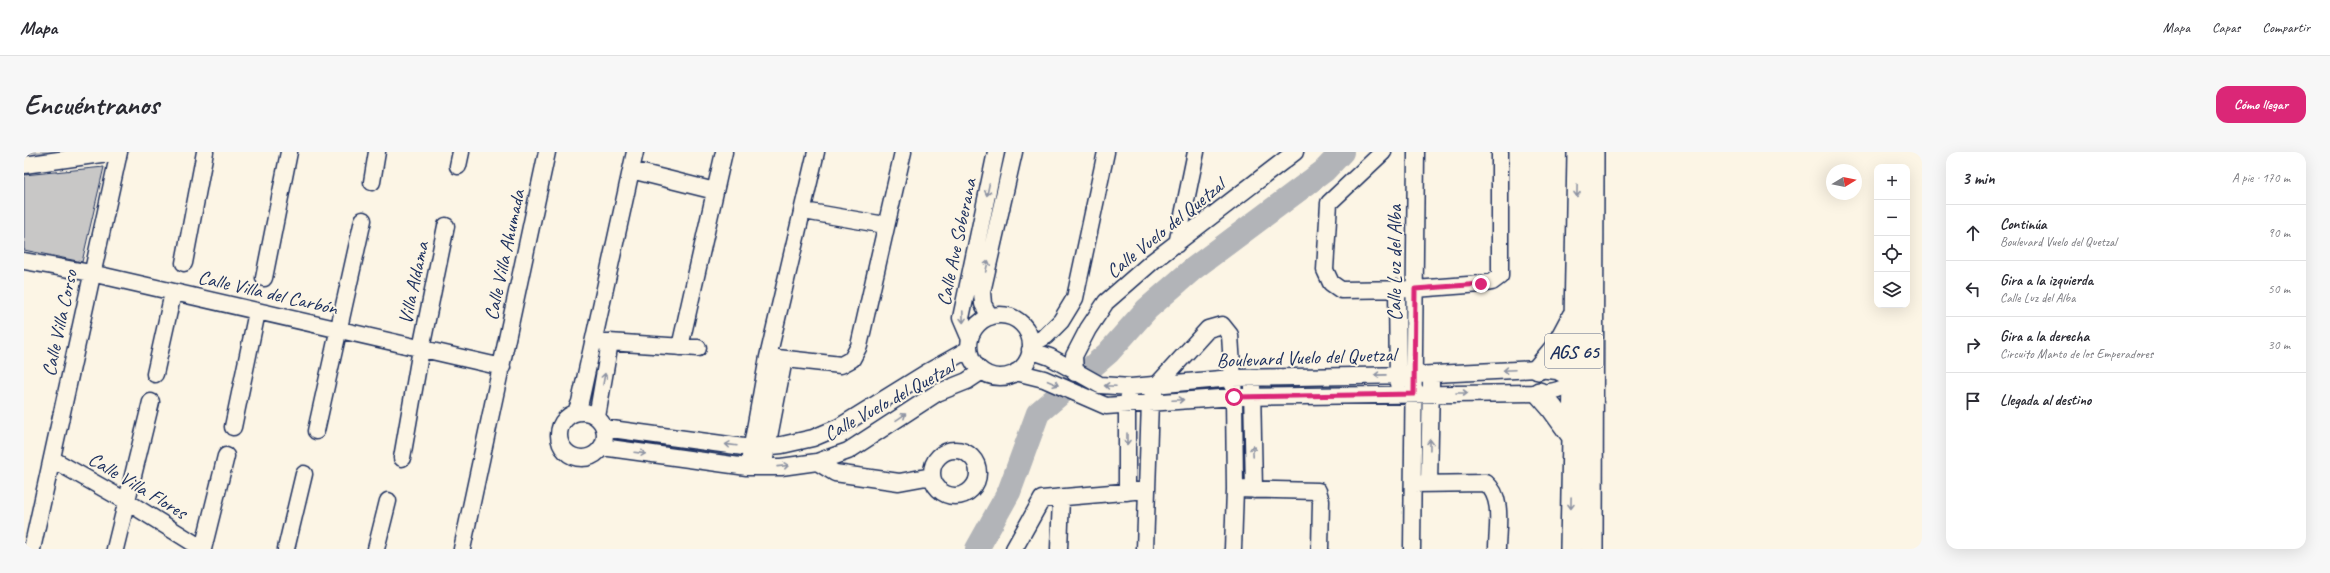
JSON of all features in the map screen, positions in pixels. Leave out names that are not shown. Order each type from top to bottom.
[{"type":"main road","name":"AGS 65","points":[[1571,549],[1578,152]]},
{"type":"main road","name":"AGS 65","points":[[1592,545],[1593,152]]},
{"type":"main road","points":[[1592,545],[1587,523],[1583,390],[1574,380],[1581,373],[1586,266],[1593,246]]},
{"type":"main road","points":[[1538,369],[1557,346],[1575,314]]},
{"type":"main road","points":[[1539,393],[1552,408],[1572,437]]},
{"type":"street","points":[[24,165],[115,152]]},
{"type":"street","name":"Calle Villa Corso","points":[[32,549],[91,273],[119,152]]},
{"type":"street","points":[[184,263],[205,152]]},
{"type":"street","points":[[264,278],[289,152]]},
{"type":"street","points":[[372,182],[377,152]]},
{"type":"street","name":"Calle Villa Ahumada","points":[[462,549],[547,152]]},
{"type":"street","points":[[576,412],[594,341],[635,152]]},
{"type":"street","points":[[680,347],[724,152]]},
{"type":"street","points":[[764,468],[759,448],[768,357],[804,211],[816,152]]},
{"type":"street","points":[[768,357],[841,365],[852,359],[859,346],[885,225],[903,152]]},
{"type":"street","name":"Calle Ave Soberana","points":[[969,344],[961,318],[996,152]]},
{"type":"street","name":"Calle Ave Soberana","points":[[990,317],[983,304],[982,292],[1014,152]]},
{"type":"street","points":[[1030,348],[1046,336],[1061,321],[1075,298],[1106,152]]},
{"type":"street","points":[[1177,244],[1196,152]]},
{"type":"street","points":[[1384,152],[1329,203],[1325,270],[1331,283],[1341,290],[1397,288],[1415,289],[1492,282],[1500,276],[1500,152]]},
{"type":"street","name":"Calle Luz del Alba","points":[[1406,375],[1415,289],[1416,152]]},
{"type":"street","name":"Calle Vuelo del Quetzal","points":[[1075,373],[1074,356],[1088,329],[1106,302],[1153,260],[1177,244],[1293,153]]},
{"type":"street","points":[[631,170],[715,191]]},
{"type":"street","points":[[804,211],[885,225]]},
{"type":"street","points":[[316,431],[337,330],[363,220]]},
{"type":"street","name":"Villa Aldama","points":[[402,458],[421,349],[446,226]]},
{"type":"street","name":"Calle Villa del Carbón","points":[[24,261],[91,273],[502,367]]},
{"type":"street","name":"Calle Luz del Alba","points":[[1397,288],[1406,375]]},
{"type":"street","points":[[155,374],[174,292]]},
{"type":"street","points":[[233,427],[257,312]]},
{"type":"street","points":[[1008,316],[1018,321],[1025,328],[1030,348],[1024,365],[1016,372],[1005,377],[994,376],[982,371],[974,363],[969,344],[977,326],[990,317],[1008,316]]},
{"type":"street","points":[[1145,549],[1150,402],[1157,385],[1208,329],[1222,325],[1230,335],[1234,397],[1235,489],[1233,549]]},
{"type":"street","points":[[594,341],[698,348]]},
{"type":"street","points":[[601,423],[583,412],[576,412],[565,420],[561,426],[560,439],[562,446],[571,455],[578,458],[591,456],[602,447],[604,442],[601,423],[610,342]]},
{"type":"street","name":"Calle Vuelo del Quetzal","points":[[601,423],[759,448],[813,438],[839,427],[969,344]]},
{"type":"street","name":"Boulevard Vuelo del Quetzal","points":[[1016,372],[1044,379],[1106,406],[1234,397],[1252,398],[1431,393],[1539,393],[1557,391],[1567,387],[1574,380],[1557,371],[1538,369],[1406,375],[1232,378],[1131,387],[1100,385],[1030,348]]},
{"type":"street","points":[[748,467],[759,448],[784,359]]},
{"type":"street","points":[[1538,369],[1539,393]]},
{"type":"street","name":"Calle Vuelo del Quetzal","points":[[602,447],[748,467],[764,468],[817,462],[848,451],[938,392],[967,381],[982,371]]},
{"type":"street","points":[[1429,484],[1431,374]]},
{"type":"street","points":[[1406,375],[1406,394],[1413,484],[1412,549]]},
{"type":"street","points":[[1252,378],[1254,490]]},
{"type":"street","points":[[1127,492],[1127,405],[1131,387]]},
{"type":"street","points":[[115,549],[151,402]]},
{"type":"street","points":[[203,549],[226,456]]},
{"type":"street","name":"Calle Villa Flores","points":[[52,459],[126,501],[203,549]]},
{"type":"street","points":[[817,462],[835,473],[899,482],[932,476]]},
{"type":"street","points":[[286,549],[304,474]]},
{"type":"street","points":[[1413,484],[1486,483],[1493,489],[1498,503],[1497,549]]},
{"type":"street","points":[[1235,489],[1318,491],[1321,501],[1320,549]]},
{"type":"street","points":[[1014,549],[1042,499],[1146,490]]},
{"type":"street","points":[[1059,549],[1061,498]]},
{"type":"street","points":[[376,549],[388,502]]},
{"type":"shaded area","points":[[24,152],[92,152],[24,160]]},
{"type":"building","points":[[104,167],[82,262],[24,250],[24,175]]},
{"type":"waterway","points":[[977,549],[1009,492],[1038,413],[1108,353],[1147,309],[1193,269],[1324,171],[1342,152]]},
{"type":"route","points":[[1234,397],[1252,398],[1414,394],[1415,289],[1481,284]]}]
